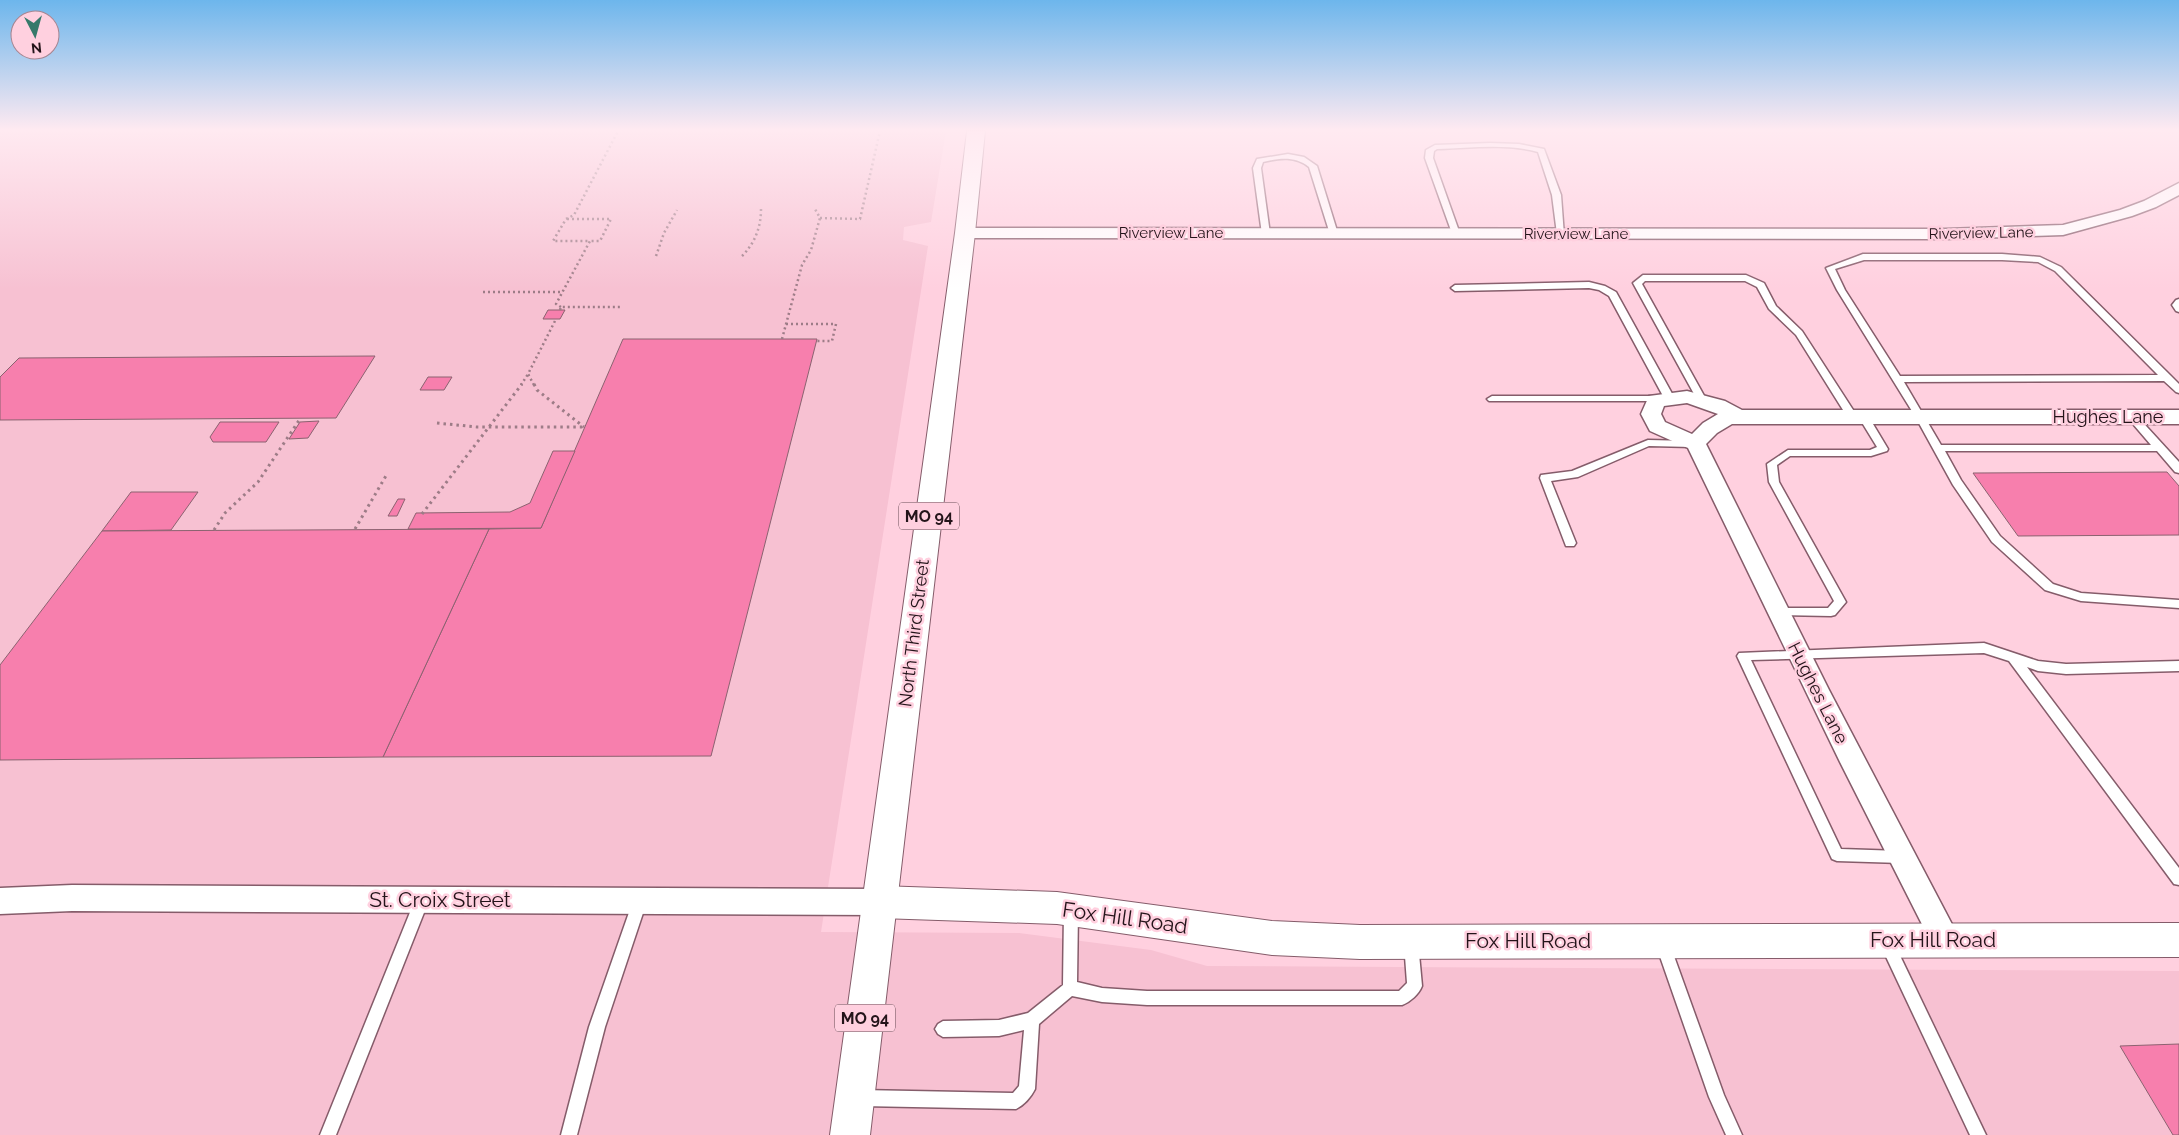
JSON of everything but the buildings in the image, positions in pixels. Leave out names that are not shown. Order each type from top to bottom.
[{"type":"main road","name":"North Third Street","points":[[850,1135],[970,184]]},
{"type":"main road","name":"Fox Hill Road","points":[[880,902],[975,904],[1071,910],[1272,938],[1410,942],[2179,940]]},
{"type":"street","name":"Riverview Lane","points":[[965,233],[1945,234],[2063,230],[2094,224],[2150,204],[2179,188]]},
{"type":"street","name":"Hughes Lane","points":[[1670,399],[1687,397],[1718,406],[1738,417]]},
{"type":"street","points":[[1670,399],[1656,401],[1651,414],[1657,426],[1696,444]]},
{"type":"street","name":"Hughes Lane","points":[[1945,940],[1799,654],[1696,444],[1702,434],[1714,424],[1729,417],[2132,417],[2176,420]]},
{"type":"street","name":"St. Croix Street","points":[[0,901],[72,898],[880,902]]},
{"type":"lane","points":[[1259,184],[1266,234]]},
{"type":"lane","points":[[1319,184],[1334,234]]},
{"type":"lane","points":[[1438,184],[1456,234]]},
{"type":"lane","points":[[1553,184],[1560,213],[1558,224],[1561,234]]},
{"type":"lane","points":[[2179,390],[2058,269],[2040,260],[2002,257],[1863,258],[1830,268],[1841,290],[1920,416],[1957,482],[1996,539],[2049,587],[2081,597],[2179,604]]},
{"type":"lane","points":[[1702,401],[1637,283],[1643,278],[1746,278],[1761,285],[1772,307],[1799,333],[1882,449],[1871,453],[1788,453],[1772,464],[1774,482],[1840,602],[1831,612],[1778,612]]},
{"type":"lane","points":[[1455,288],[1589,285],[1602,288],[1613,294],[1670,399],[1492,399]]},
{"type":"lane","points":[[2179,302],[2177,305],[2179,309]]},
{"type":"lane","points":[[1898,379],[2168,378]]},
{"type":"lane","points":[[2132,417],[2179,469]]},
{"type":"lane","points":[[1570,543],[1545,478],[1574,474],[1648,443],[1696,444]]},
{"type":"lane","points":[[1938,448],[2161,448]]},
{"type":"lane","points":[[1901,857],[1836,855],[1743,656],[1984,648],[1997,650],[2014,659],[2038,666],[2066,668],[2179,666]]},
{"type":"lane","points":[[2014,659],[2179,878]]},
{"type":"lane","points":[[328,1135],[422,900]]},
{"type":"lane","points":[[569,1135],[597,1027],[640,901]]},
{"type":"lane","points":[[943,1029],[999,1028],[1032,1020],[1070,988],[1071,910]]},
{"type":"lane","points":[[1885,940],[1978,1135]]},
{"type":"lane","points":[[1662,941],[1717,1097],[1734,1135]]},
{"type":"lane","points":[[1070,988],[1102,994],[1147,998],[1402,998],[1415,986],[1410,942]]},
{"type":"lane","points":[[855,1098],[1016,1101],[1027,1089],[1032,1020]]},
{"type":"path","points":[[566,219],[611,219],[600,241],[553,241],[566,219],[574,215],[590,184]]},
{"type":"path","points":[[820,218],[860,219],[868,184]]},
{"type":"path","points":[[742,256],[750,250],[761,217],[761,209]]},
{"type":"path","points":[[782,339],[802,265],[811,250],[820,218],[816,209]]},
{"type":"path","points":[[656,256],[664,233],[677,210]]},
{"type":"path","points":[[590,241],[556,304],[560,309],[622,307]]},
{"type":"path","points":[[483,292],[563,292]]},
{"type":"path","points":[[422,514],[518,390],[556,319]]},
{"type":"path","points":[[786,324],[836,324],[832,341],[817,341]]},
{"type":"path","points":[[437,423],[489,427],[585,427],[536,390],[528,374]]},
{"type":"path","points":[[214,530],[225,513],[258,482],[300,419]]},
{"type":"path","points":[[355,529],[386,474]]},
{"type":"shaded area","points":[[0,184],[937,184],[931,222],[904,227],[903,240],[928,246],[821,932],[1019,933],[1151,950],[1207,966],[2179,971],[2179,1135],[0,1135]]}]
